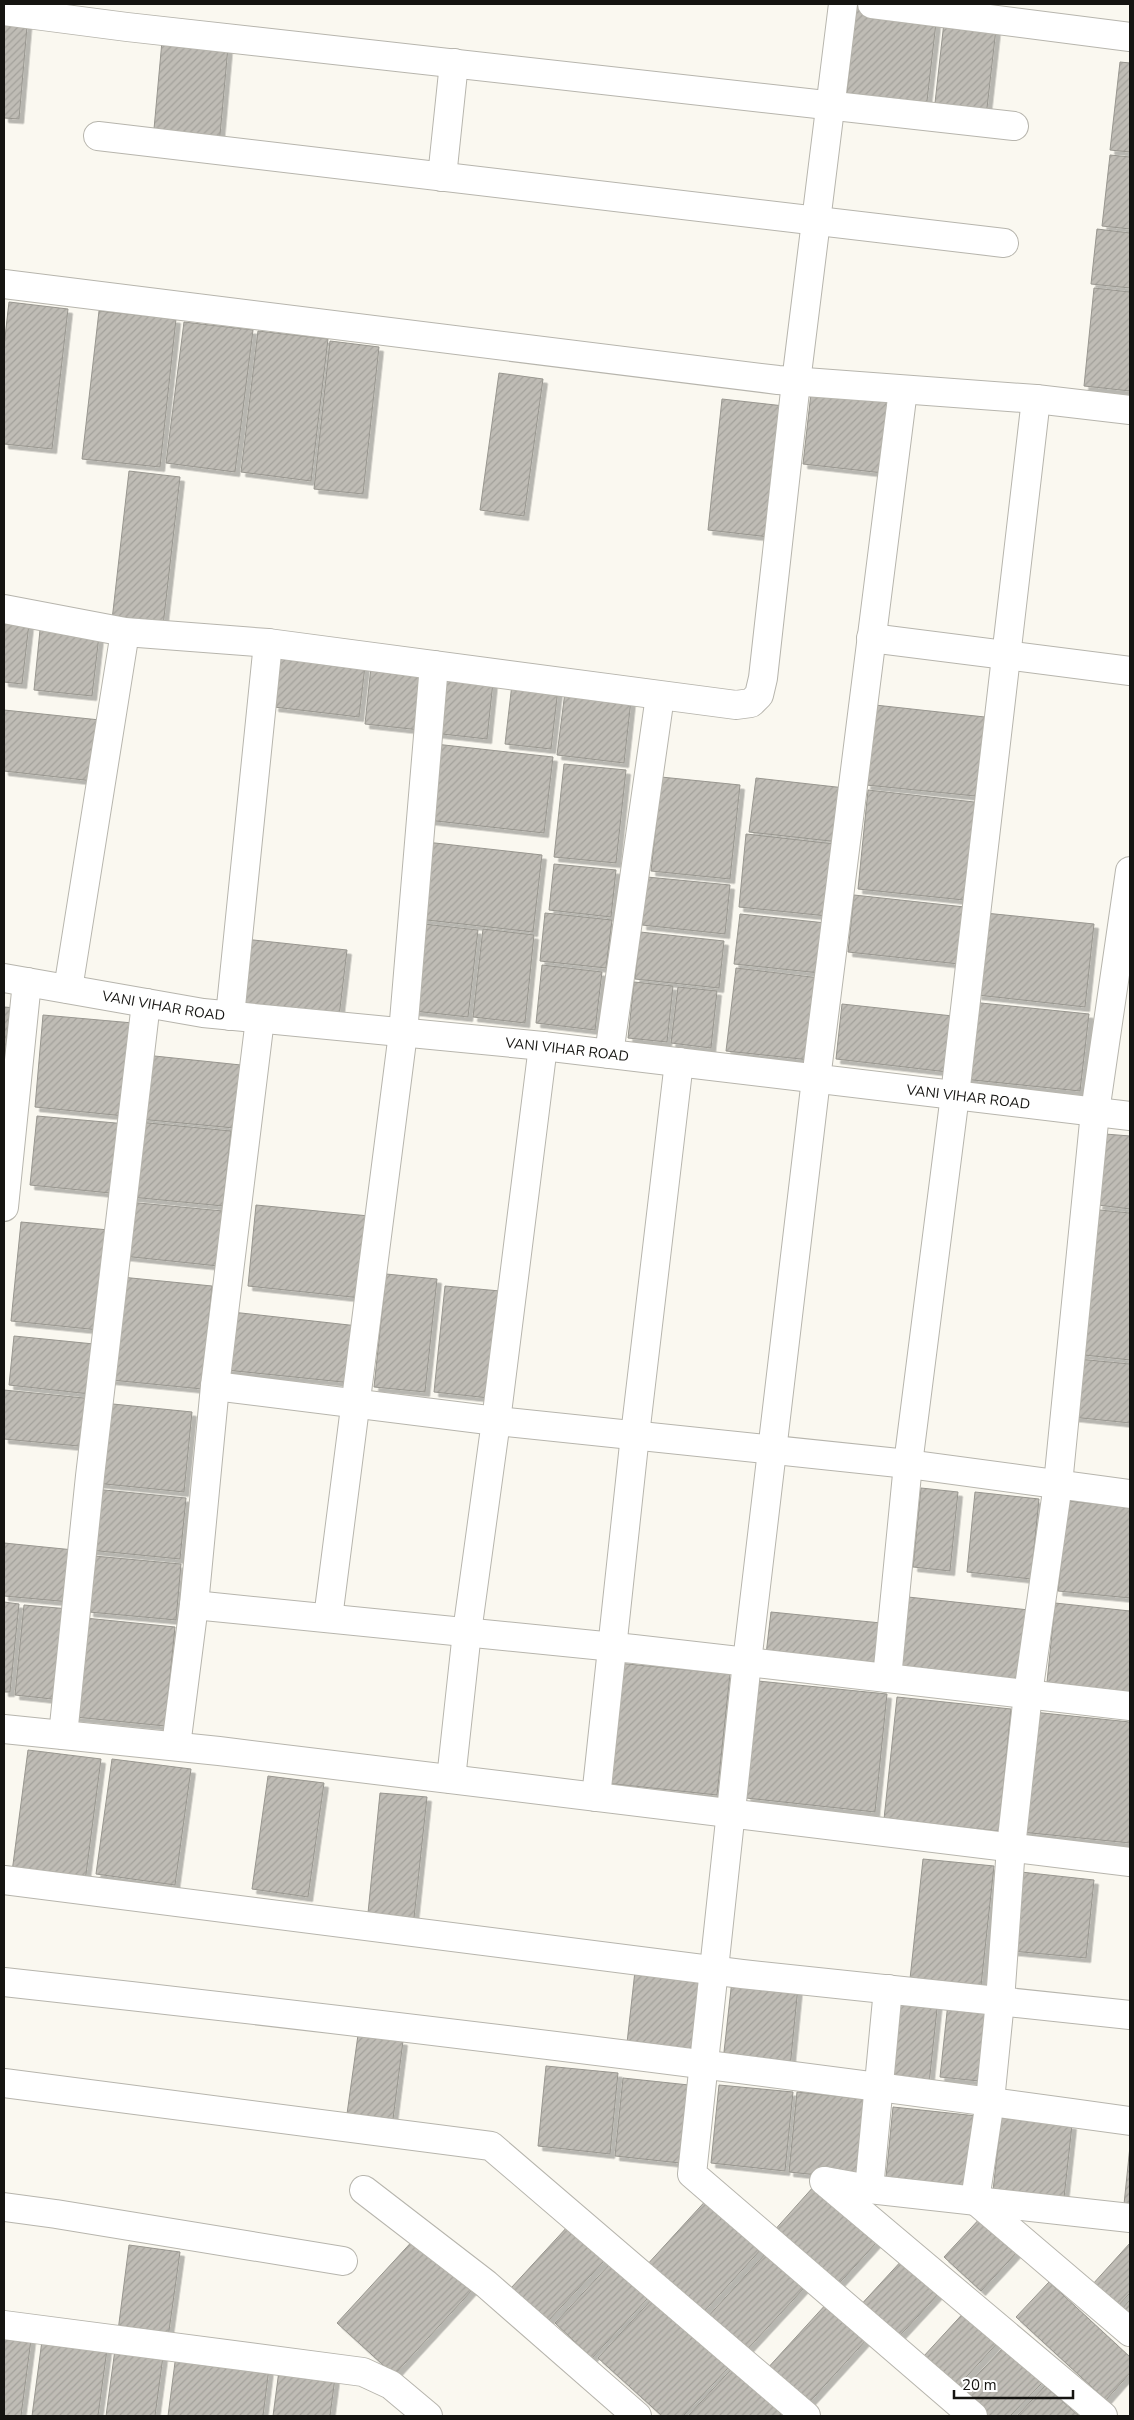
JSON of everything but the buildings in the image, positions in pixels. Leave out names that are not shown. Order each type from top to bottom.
[{"type":"street","points":[[4,608],[125,632],[268,644],[660,696],[736,705],[750,704],[759,695],[843,4]]},
{"type":"street","points":[[872,4],[1130,37]]},
{"type":"street","points":[[4,11],[127,27],[1014,126]]},
{"type":"street","points":[[442,177],[454,64]]},
{"type":"street","points":[[98,136],[1004,243]]},
{"type":"street","points":[[4,284],[796,382],[1036,399],[1130,410]]},
{"type":"street","points":[[903,390],[816,1078],[772,1450],[747,1662],[692,2174],[973,2416]]},
{"type":"street","points":[[887,1678],[908,1464],[955,1095],[1036,399]]},
{"type":"street","points":[[68,989],[125,632]]},
{"type":"street","points":[[871,638],[1130,671]]},
{"type":"street","points":[[230,1016],[268,644]]},
{"type":"street","points":[[328,1618],[403,1032],[434,665]]},
{"type":"street","points":[[609,1054],[660,696]]},
{"type":"street","points":[[975,2200],[990,2101],[1000,2001],[1011,1847],[1028,1694],[1058,1484],[1095,1112],[1130,871]]},
{"type":"street","points":[[4,1207],[16,980]]},
{"type":"street","name":"VANI VIHAR ROAD","points":[[16,980],[230,1016],[543,1046],[1130,1116]]},
{"type":"street","points":[[63,1735],[90,1476],[146,1003]]},
{"type":"street","points":[[176,1746],[194,1605],[216,1386],[260,1019]]},
{"type":"street","points":[[451,1779],[467,1632],[543,1046]]},
{"type":"street","points":[[596,1796],[635,1435],[679,1062]]},
{"type":"street","points":[[216,1386],[496,1420],[908,1464],[1130,1494]]},
{"type":"street","points":[[194,1605],[613,1647],[1130,1706]]},
{"type":"street","points":[[4,1729],[176,1746],[1130,1862]]},
{"type":"street","points":[[4,1880],[714,1970],[1130,2015]]},
{"type":"street","points":[[4,1982],[298,2014],[705,2063],[1130,2121]]},
{"type":"street","points":[[869,2190],[888,1989]]},
{"type":"street","points":[[4,2083],[491,2146],[806,2416]]},
{"type":"street","points":[[1103,2416],[824,2181],[869,2190],[1130,2218]]},
{"type":"street","points":[[364,2190],[486,2284],[637,2416]]},
{"type":"street","points":[[975,2200],[1130,2332]]},
{"type":"street","points":[[4,2207],[65,2215],[343,2261]]},
{"type":"street","points":[[4,2325],[363,2372],[391,2385],[428,2416]]}]
